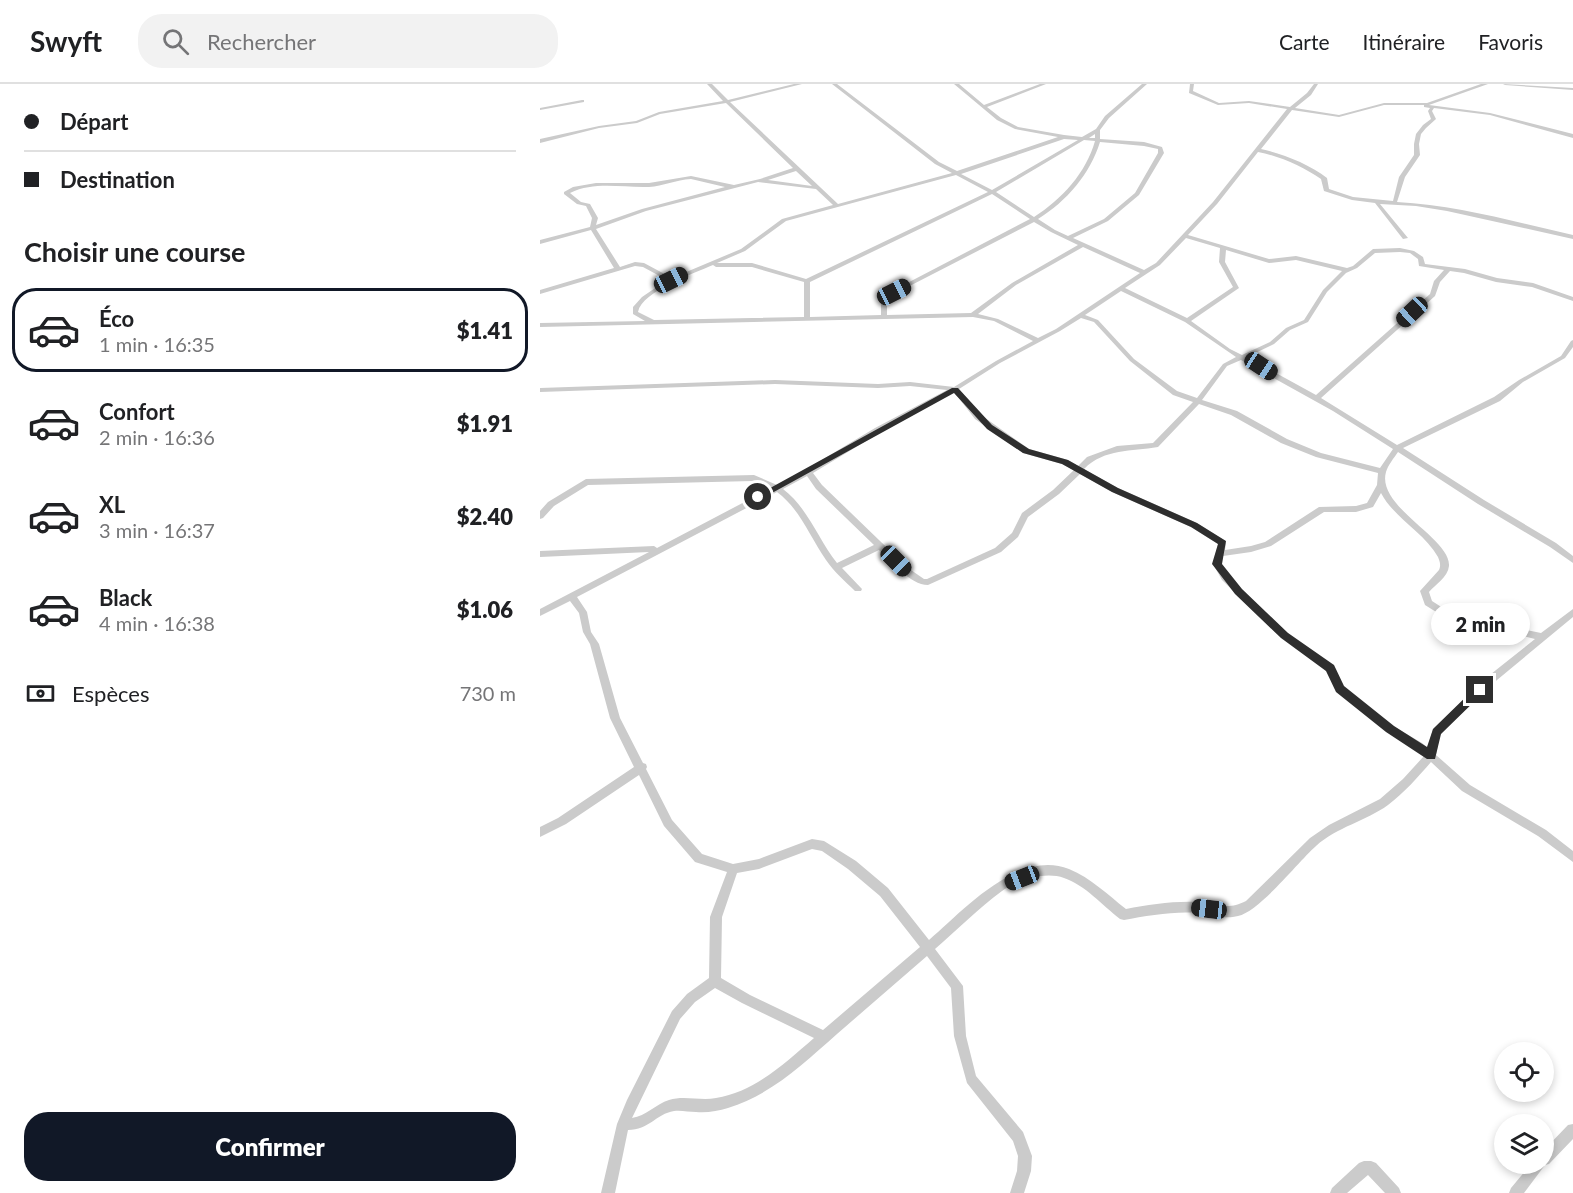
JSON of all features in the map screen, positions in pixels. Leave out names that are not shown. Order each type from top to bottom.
[{"type":"street","points":[[709,84],[729,101],[769,145],[837,206]]},
{"type":"street","points":[[540,141],[599,126],[638,122],[673,110],[729,101],[800,84]]},
{"type":"street","points":[[834,84],[937,163],[992,192],[1034,220],[1068,238],[1145,273]]},
{"type":"street","points":[[956,84],[999,119],[1017,128],[1064,137],[1155,146],[1161,153],[1137,194],[1106,220],[1068,238]]},
{"type":"street","points":[[985,106],[1044,84]]},
{"type":"street","points":[[701,267],[742,263],[807,281],[992,192],[1084,139],[1098,130],[1107,117],[1145,84]]},
{"type":"street","points":[[1192,84],[1191,92],[1218,104],[1228,105],[1239,101],[1339,116],[1354,114],[1384,104],[1423,105],[1490,114],[1573,136]]},
{"type":"street","points":[[540,613],[808,472],[878,430],[1038,341],[1145,273],[1158,264],[1185,236],[1290,109],[1309,94],[1316,84]]},
{"type":"street","points":[[1423,105],[1486,84]]},
{"type":"street","points":[[1505,84],[1573,89]]},
{"type":"street","points":[[540,109],[582,101]]},
{"type":"street","points":[[1395,201],[1402,177],[1417,155],[1415,141],[1418,134],[1434,119],[1430,111],[1433,107]]},
{"type":"street","points":[[884,316],[882,304],[894,292],[1034,220],[1065,195],[1084,172],[1099,140],[1098,130]]},
{"type":"street","points":[[652,321],[635,313],[636,307],[644,298],[671,280],[743,250],[784,220],[954,173],[1064,137]]},
{"type":"street","points":[[1256,150],[1266,150],[1316,173],[1324,178],[1328,191],[1377,204],[1395,201],[1573,237]]},
{"type":"street","points":[[540,242],[593,228],[644,210],[796,169]]},
{"type":"street","points":[[618,269],[593,228],[595,218],[588,205],[579,203],[566,193],[573,189],[601,184],[649,185],[695,178],[709,184],[732,186]]},
{"type":"street","points":[[758,180],[817,188]]},
{"type":"street","points":[[1377,204],[1405,238]]},
{"type":"street","points":[[1185,236],[1269,261],[1296,258],[1347,270]]},
{"type":"street","points":[[973,315],[1014,284],[1083,244]]},
{"type":"street","points":[[1187,321],[1199,316],[1236,288],[1222,262],[1222,248]]},
{"type":"street","points":[[808,472],[819,487],[848,512],[879,546],[912,575],[928,582],[998,550],[1015,535],[1025,515],[1056,492],[1090,459],[1113,450],[1155,445],[1198,401],[1225,365],[1272,343],[1288,329],[1306,321],[1325,291],[1347,270],[1360,264],[1373,251],[1394,249],[1418,255],[1424,266],[1539,286],[1573,299]]},
{"type":"street","points":[[540,292],[635,264],[644,265],[671,280]]},
{"type":"street","points":[[1317,398],[1336,378],[1433,295],[1437,281],[1448,270]]},
{"type":"street","points":[[807,281],[807,319]]},
{"type":"street","points":[[1120,288],[1187,321],[1218,344],[1317,398],[1480,502],[1553,545],[1573,560]]},
{"type":"street","points":[[540,325],[973,315],[996,320],[1038,341]]},
{"type":"street","points":[[1079,315],[1096,321],[1132,360],[1169,390],[1234,413],[1284,441],[1319,456],[1382,471]]},
{"type":"street","points":[[1222,553],[1268,544],[1322,509],[1356,509],[1370,505],[1381,485],[1382,471],[1397,448],[1497,399],[1521,381],[1563,357],[1573,342]]},
{"type":"street","points":[[540,390],[775,382],[878,386],[910,384],[955,389],[978,417],[1018,447],[1032,454],[1057,459],[1115,490],[1204,530],[1222,543],[1222,553],[1217,564],[1239,592],[1284,635],[1330,668],[1340,689],[1390,729],[1431,755],[1466,788],[1542,833],[1573,857]]},
{"type":"street","points":[[540,516],[551,504],[586,482],[732,476],[754,478],[778,487],[800,508],[810,530],[836,567],[858,589]]},
{"type":"street","points":[[1381,485],[1397,510],[1433,544],[1445,563],[1444,570],[1424,591],[1428,603],[1444,613],[1471,618],[1493,630],[1512,630],[1543,637]]},
{"type":"street","points":[[836,567],[879,546]]},
{"type":"street","points":[[540,554],[659,549]]},
{"type":"street","points":[[571,596],[583,612],[587,632],[594,644],[615,718],[642,767],[668,823],[695,854],[705,862],[732,869],[759,864],[812,844],[824,846],[852,865],[884,892],[927,948],[959,992],[960,1036],[971,1080],[1018,1137],[1024,1156],[1024,1171],[1017,1193]]},
{"type":"street","points":[[623,1124],[638,1125],[670,1105],[708,1106],[743,1097],[785,1071],[822,1036],[1000,886],[1043,869],[1061,872],[1072,877],[1111,902],[1124,915],[1152,910],[1196,907],[1224,912],[1238,911],[1250,905],[1314,841],[1333,828],[1384,802],[1431,755],[1436,732],[1494,677],[1573,612]]},
{"type":"street","points":[[540,832],[561,821],[642,767]]},
{"type":"street","points":[[715,981],[716,917],[732,869]]},
{"type":"street","points":[[715,981],[746,999],[822,1036]]},
{"type":"street","points":[[608,1193],[623,1124],[676,1016],[691,998],[715,981]]},
{"type":"street","points":[[1554,1149],[1573,1130]]},
{"type":"street","points":[[1337,1193],[1364,1168],[1371,1168],[1394,1193]]},
{"type":"street","points":[[1516,1193],[1531,1174]]},
{"type":"route","points":[[758,497],[808,472],[878,430],[955,389],[978,417],[1018,447],[1032,454],[1065,462],[1115,490],[1204,530],[1222,543],[1223,548],[1217,564],[1239,592],[1284,635],[1326,664],[1340,689],[1390,729],[1431,755],[1436,732],[1480,690]]}]
